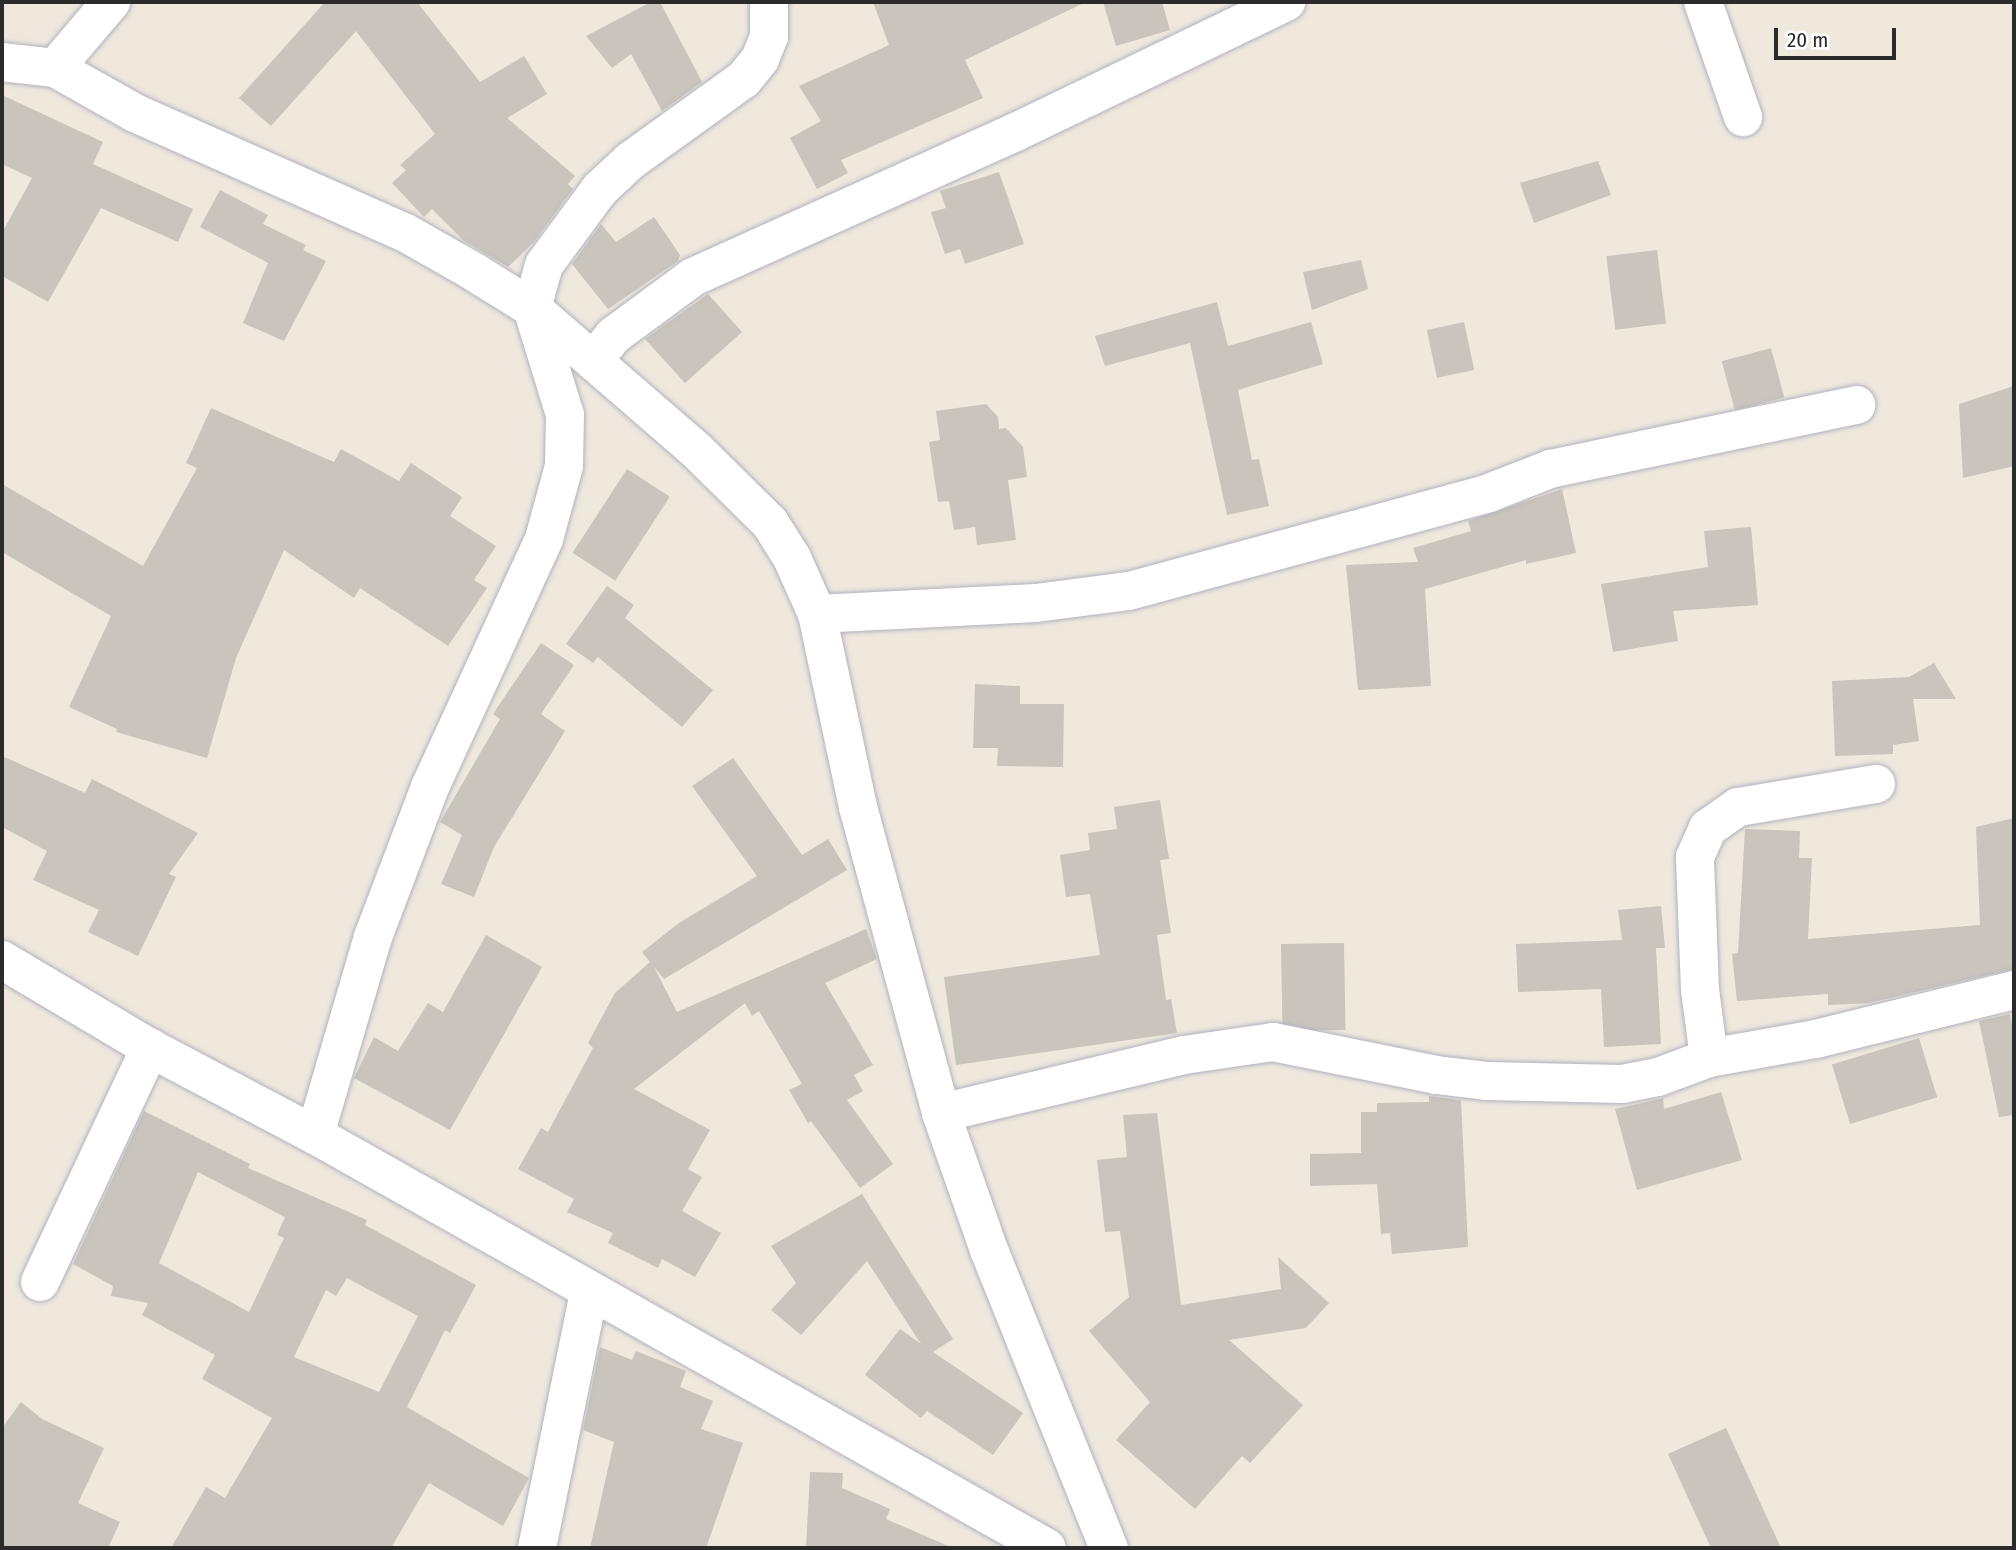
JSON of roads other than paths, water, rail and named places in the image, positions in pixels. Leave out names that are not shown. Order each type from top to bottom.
[{"type":"street","points":[[55,68],[111,2]]},
{"type":"street","points":[[316,1135],[373,937],[430,787],[544,539],[564,466],[565,415],[532,308],[544,265],[600,189],[630,161],[744,79],[760,59],[769,37],[769,2]]},
{"type":"street","points":[[593,361],[613,335],[693,277],[1016,132],[1286,2]]},
{"type":"street","points":[[1703,2],[1744,117]]},
{"type":"street","points":[[2,62],[55,68],[135,113],[404,232],[532,308],[695,449],[770,523],[792,558],[817,614],[858,807],[941,1113],[989,1250],[1109,1548]]},
{"type":"street","points":[[817,614],[1036,603],[1129,591],[1489,493],[1550,470],[1856,405]]},
{"type":"street","points":[[1709,1058],[1700,990],[1695,857],[1708,828],[1738,807],[1876,784]]},
{"type":"street","points":[[2,960],[150,1048],[316,1135],[589,1292],[1047,1548]]},
{"type":"street","points":[[941,1113],[1184,1055],[1273,1042],[1436,1075],[1588,1086],[1658,1077],[1709,1058],[1816,1039],[2014,990]]},
{"type":"street","points":[[40,1282],[150,1048]]},
{"type":"street","points":[[537,1548],[589,1292]]}]
